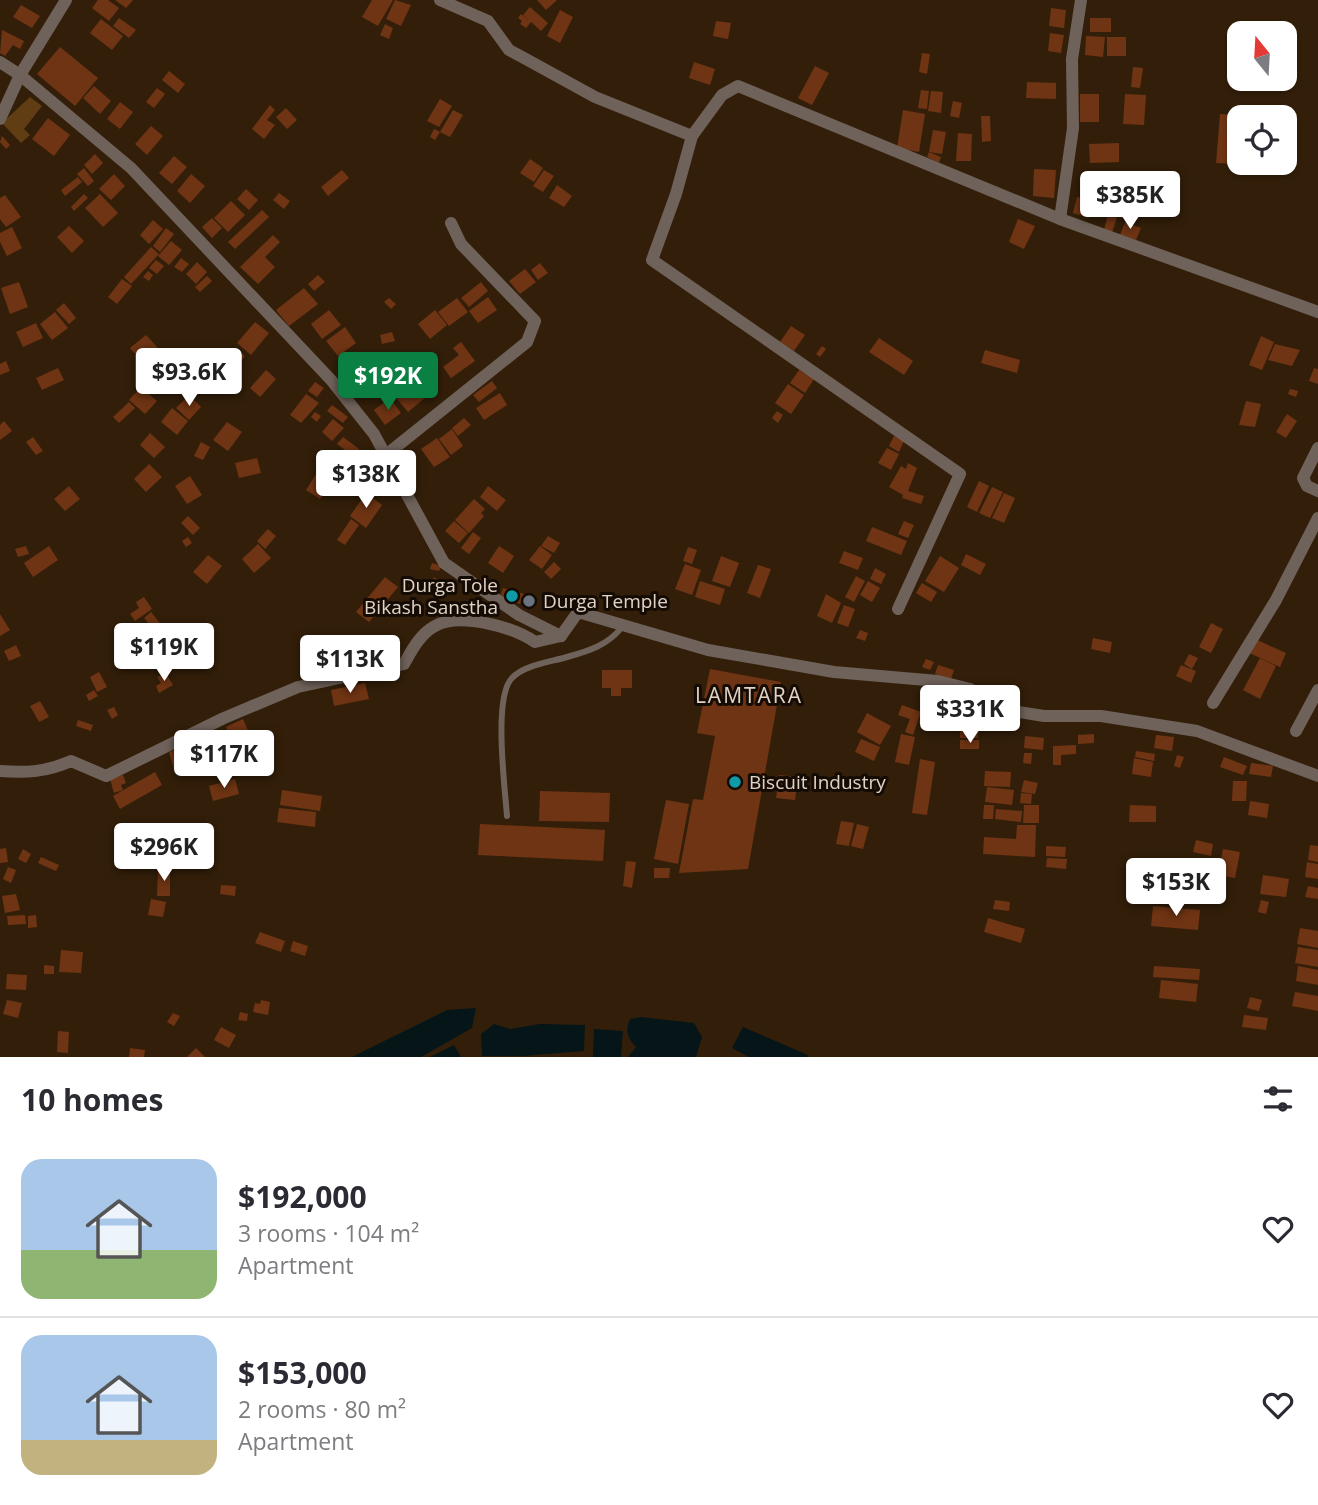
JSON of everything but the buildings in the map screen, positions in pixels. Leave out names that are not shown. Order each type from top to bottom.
[{"type":"street","points":[[0,119],[20,75],[65,0]]},
{"type":"street","points":[[440,0],[488,21],[509,50],[595,97],[692,136]]},
{"type":"street","points":[[1060,219],[1073,128],[1072,58],[1081,0]]},
{"type":"street","points":[[0,62],[20,75],[131,168],[332,381],[359,412],[386,455],[444,563],[519,615],[561,636]]},
{"type":"street","points":[[898,609],[960,474],[652,260],[676,194],[692,136],[722,95],[738,86],[1060,219],[1318,312]]},
{"type":"street","points":[[386,455],[527,342],[535,321],[461,244],[451,223]]},
{"type":"street","points":[[1318,448],[1303,478],[1307,486],[1318,491]]},
{"type":"street","points":[[1213,703],[1276,600],[1318,518]]},
{"type":"street","points":[[0,771],[29,774],[54,769],[71,761],[106,776],[224,718],[298,687],[404,664],[420,638],[437,625],[472,621],[517,630],[534,642],[561,636],[578,612],[708,650],[834,672],[939,681],[970,689],[1000,709],[1044,716],[1101,716],[1197,731],[1318,776]]},
{"type":"street","points":[[1296,731],[1318,690]]},
{"type":"lane","points":[[507,816],[501,730],[505,689],[512,677],[540,664],[595,649],[622,627]]},
{"type":"shaded area","points":[[30,97],[42,106],[24,129],[30,135],[21,143],[2,123]]},
{"type":"shaded area","points":[[476,1008],[472,1028],[421,1057],[352,1057],[447,1010]]},
{"type":"shaded area","points":[[641,1017],[694,1023],[702,1037],[696,1057],[628,1057],[636,1047],[628,1034],[628,1023],[630,1019]]},
{"type":"shaded area","points":[[494,1024],[510,1029],[540,1024],[585,1025],[584,1051],[482,1056],[481,1034]]},
{"type":"shaded area","points":[[743,1027],[808,1055],[749,1057],[732,1048]]},
{"type":"shaded area","points":[[594,1029],[623,1031],[621,1057],[593,1057]]},
{"type":"shaded area","points":[[454,1045],[461,1057],[430,1057]]},
{"type":"place","name":"Durga Tole Bikash Sanstha","points":[[512,596]]},
{"type":"place","name":"Durga Temple","points":[[529,601]]},
{"type":"place","name":"Biscuit Industry","points":[[735,782]]},
{"type":"district","name":"LAMTARA","points":[[749,695]]}]
